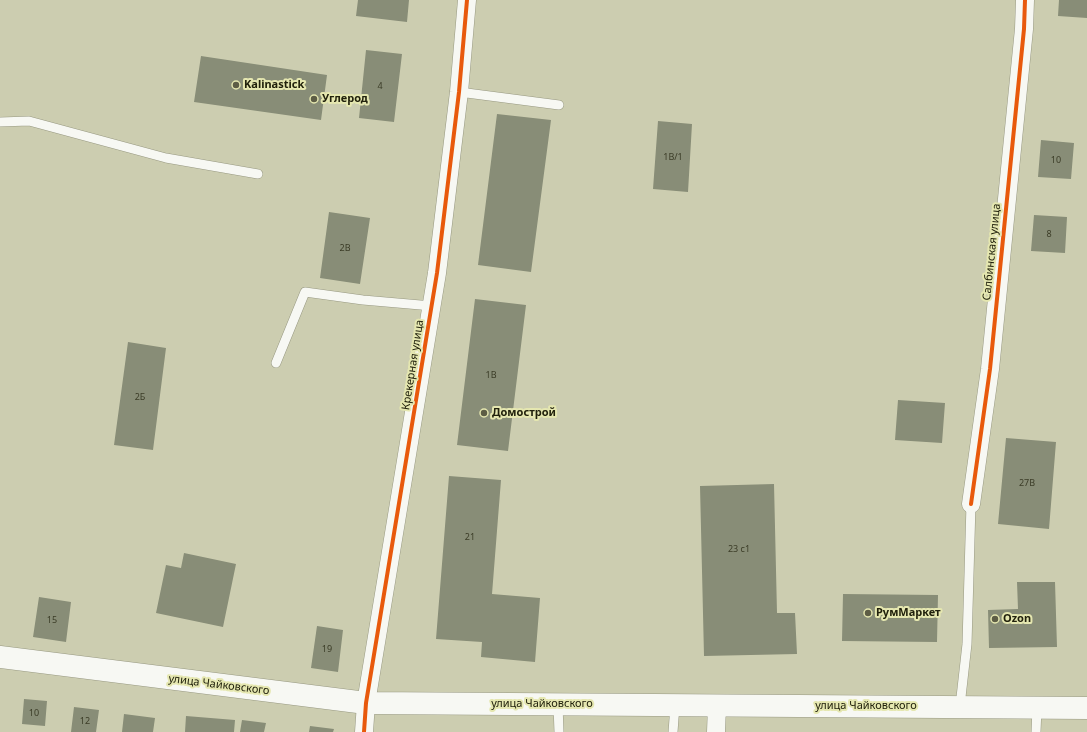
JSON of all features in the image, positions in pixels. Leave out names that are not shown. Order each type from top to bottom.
[{"type":"main road","name":"улица Чайковского","points":[[0,657],[366,703],[1087,708]]},
{"type":"street","name":"Крекерная улица","points":[[364,732],[366,703],[438,265],[459,92],[467,0]]},
{"type":"street","name":"Салбинская улица","points":[[971,504],[990,369],[1023,37],[1025,0]]},
{"type":"street","points":[[716,732],[717,706]]},
{"type":"lane","points":[[459,92],[559,105]]},
{"type":"lane","points":[[0,122],[29,121],[166,158],[258,174]]},
{"type":"lane","points":[[276,363],[305,292],[363,300],[432,306]]},
{"type":"lane","points":[[960,706],[967,644],[971,504]]},
{"type":"lane","points":[[558,704],[559,732]]},
{"type":"lane","points":[[673,732],[675,706]]},
{"type":"lane","points":[[1036,732],[1037,708]]},
{"type":"building","points":[[358,0],[409,0],[407,22],[356,16]]},
{"type":"building","points":[[1059,0],[1087,0],[1087,18],[1058,16]]},
{"type":"building","points":[[366,50],[402,54],[394,122],[359,118]]},
{"type":"building","points":[[201,56],[327,75],[321,120],[194,102]]},
{"type":"building","points":[[497,114],[551,120],[531,272],[478,265]]},
{"type":"building","points":[[658,121],[692,124],[688,192],[653,189]]},
{"type":"building","points":[[1041,140],[1074,143],[1071,179],[1038,177]]},
{"type":"building","points":[[329,212],[370,218],[360,284],[320,278]]},
{"type":"building","points":[[1034,215],[1067,217],[1065,253],[1031,251]]},
{"type":"building","points":[[475,299],[526,305],[508,451],[457,445]]},
{"type":"building","points":[[128,342],[166,348],[153,450],[114,445]]},
{"type":"building","points":[[898,400],[945,403],[942,443],[895,440]]},
{"type":"building","points":[[1006,438],[1056,442],[1049,529],[998,524]]},
{"type":"building","points":[[449,476],[501,480],[492,594],[540,598],[535,662],[481,657],[482,642],[436,639]]},
{"type":"building","points":[[774,484],[777,613],[795,613],[797,654],[704,656],[700,486]]},
{"type":"building","points":[[184,553],[236,564],[223,627],[156,613],[166,565],[181,568]]},
{"type":"building","points":[[1017,582],[1055,582],[1057,647],[989,648],[988,610],[1018,609]]},
{"type":"building","points":[[843,594],[938,595],[937,642],[842,641]]},
{"type":"building","points":[[39,597],[71,602],[66,642],[33,637]]},
{"type":"building","points":[[317,626],[343,630],[338,672],[311,668]]},
{"type":"building","points":[[24,699],[47,701],[45,726],[22,724]]},
{"type":"building","points":[[74,707],[99,710],[96,732],[71,732]]},
{"type":"building","points":[[124,714],[155,718],[153,732],[122,732]]},
{"type":"building","points":[[186,716],[235,720],[234,732],[185,732]]},
{"type":"building","points":[[242,720],[266,723],[264,732],[240,732]]},
{"type":"building","points":[[310,726],[334,729],[333,732],[309,732]]},
{"type":"cycle path","points":[[364,732],[366,703],[437,273],[459,92],[467,0]]},
{"type":"cycle path","points":[[971,504],[990,369],[1024,29],[1025,0]]},
{"type":"place","name":"Kalinastick","points":[[236,85]]},
{"type":"place","name":"Углерод","points":[[314,99]]},
{"type":"place","name":"Домострой","points":[[484,413]]},
{"type":"place","name":"РумМаркет","points":[[868,613]]},
{"type":"place","name":"Ozon","points":[[995,619]]}]
